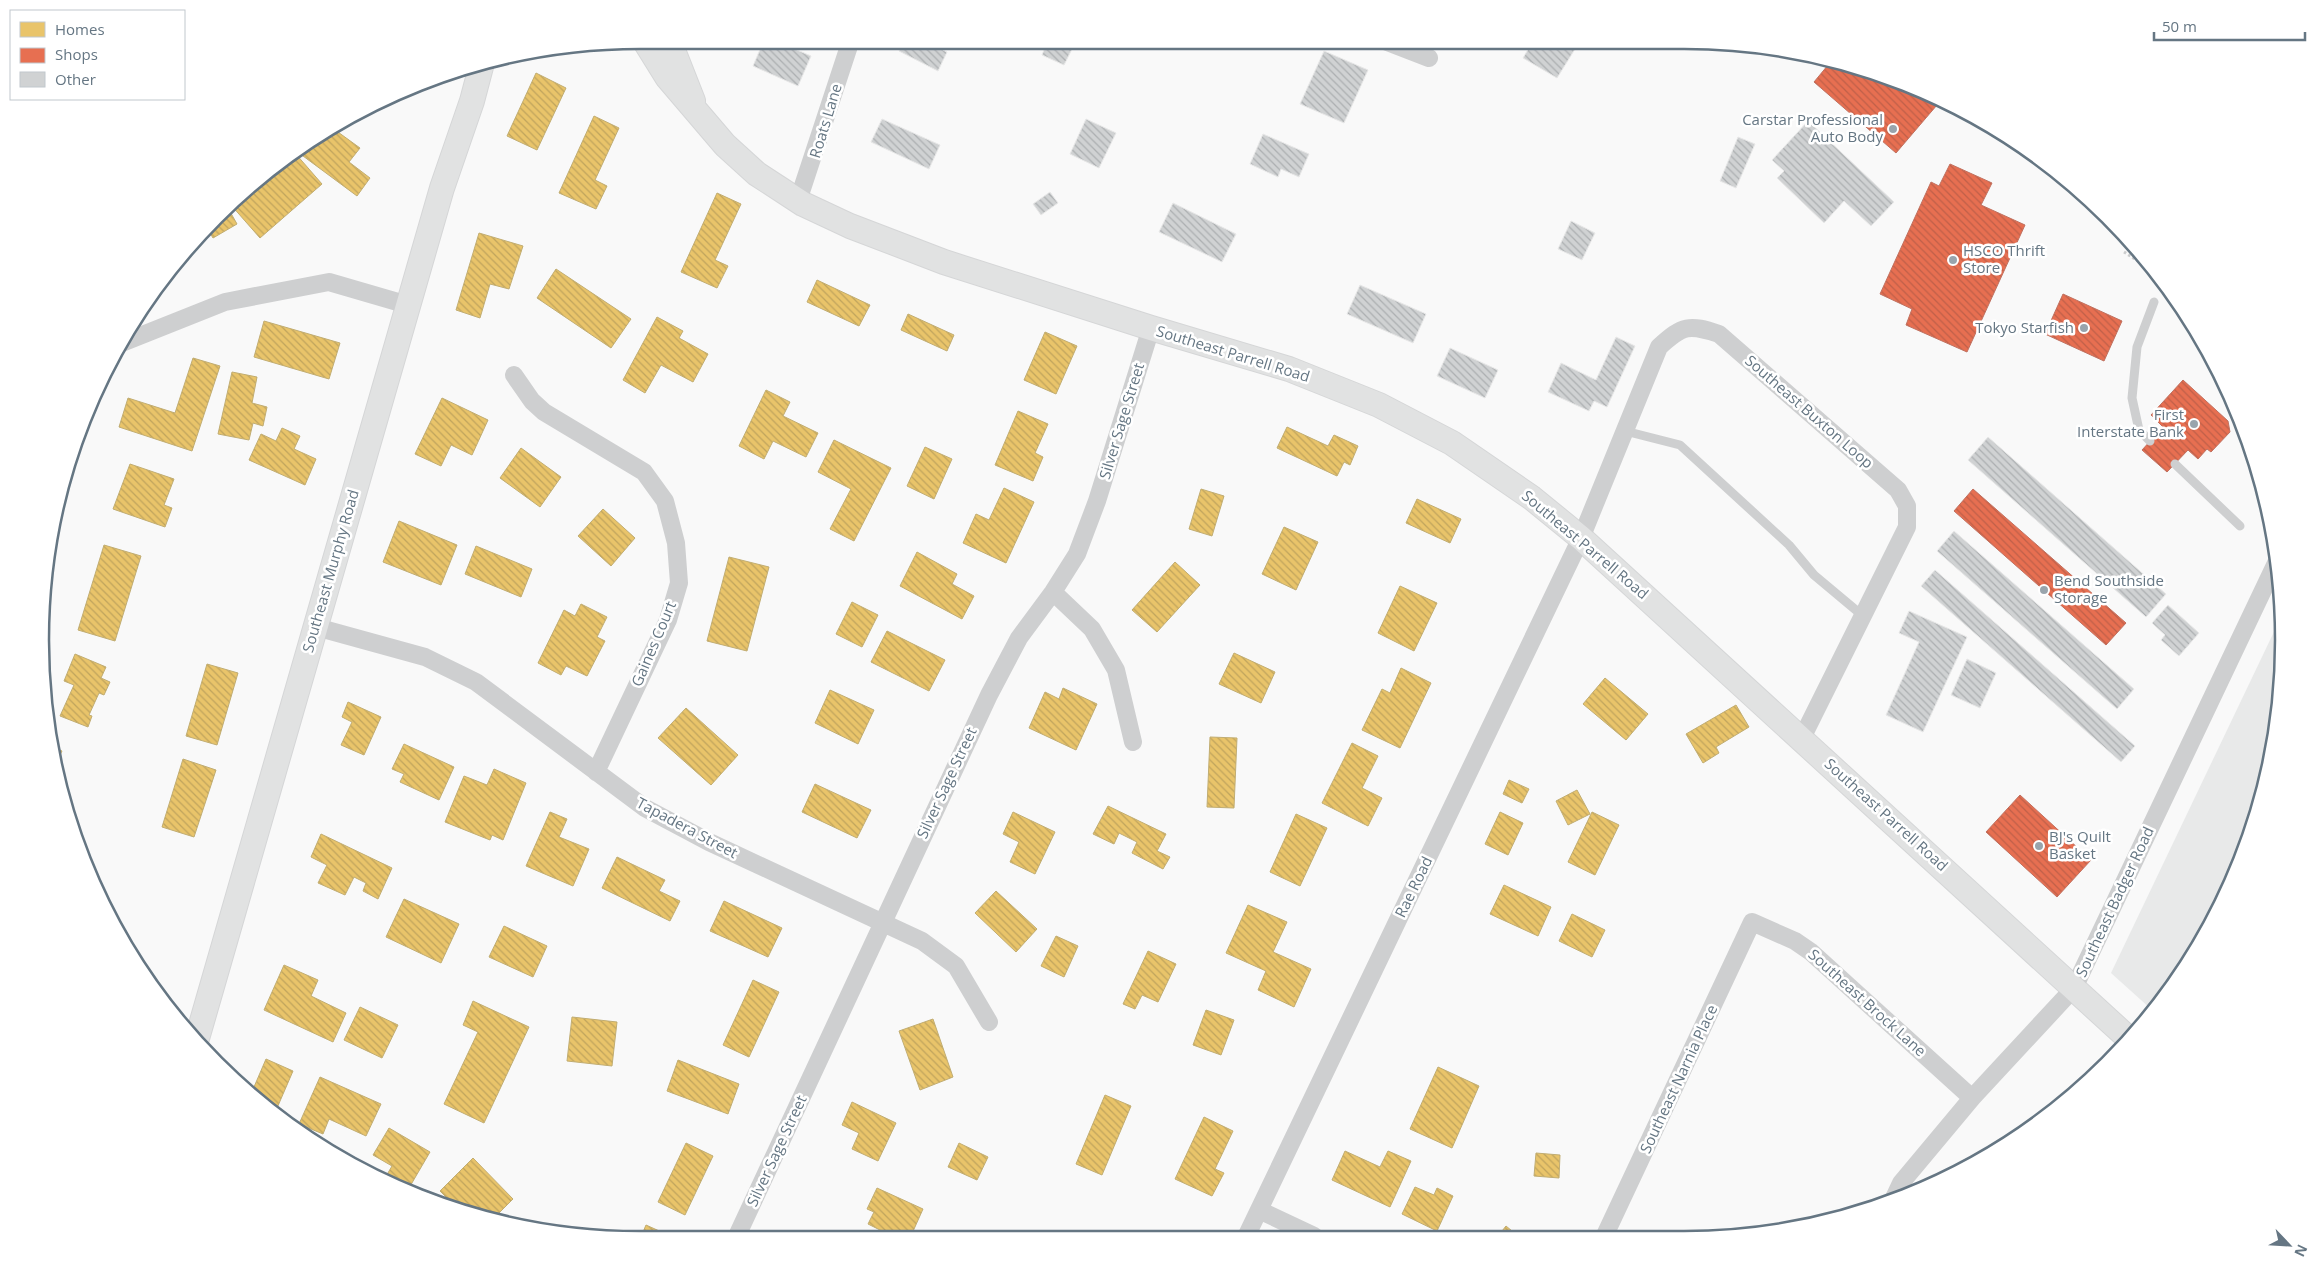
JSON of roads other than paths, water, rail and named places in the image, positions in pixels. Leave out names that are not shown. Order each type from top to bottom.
[{"type":"street","name":"Southeast Parrell Road","points":[[650,49],[667,77],[718,138],[738,158],[763,178],[798,201],[850,226],[944,262],[1150,328],[1289,369],[1380,405],[1452,443],[1532,498],[1581,538],[2124,1035]]},
{"type":"street","name":"Southeast Parrell Road","points":[[672,49],[696,110]]},
{"type":"street","name":"Roats Lane","points":[[798,201],[848,49]]},
{"type":"street","points":[[1406,49],[1429,58]]},
{"type":"street","name":"Southeast Murphy Road","points":[[472,102],[491,68]]},
{"type":"street","name":"Southeast Murphy Road","points":[[198,1034],[442,188],[472,102],[480,71]]},
{"type":"street","points":[[131,339],[225,302],[329,282],[408,305]]},
{"type":"street","name":"Southeast Buxton Loop","points":[[1581,538],[1659,347],[1676,331],[1696,327],[1719,334],[1898,490],[1907,506],[1906,527],[1802,738]]},
{"type":"street","name":"Silver Sage Street","points":[[739,1231],[989,695],[1019,638],[1053,592],[1077,554],[1097,500],[1150,328]]},
{"type":"street","name":"Gaines Court","points":[[514,375],[532,401],[544,412],[644,472],[665,501],[676,543],[679,583],[668,620],[596,772]]},
{"type":"street","name":"Rae Road","points":[[1249,1231],[1581,538]]},
{"type":"street","name":"Southeast Badger Road","points":[[1897,1191],[1901,1183],[1972,1098],[2074,988],[2271,573]]},
{"type":"street","points":[[1053,592],[1092,629],[1116,670],[1133,742]]},
{"type":"street","name":"Tapadera Street","points":[[316,627],[425,657],[476,682],[645,808],[709,842],[922,941],[956,966],[989,1022]]},
{"type":"street","name":"Southeast Brock Lane","points":[[1752,922],[1812,952],[1972,1098]]},
{"type":"street","name":"Southeast Narnia Place","points":[[1607,1231],[1752,922]]},
{"type":"street","points":[[1259,1210],[1303,1231]]},
{"type":"lane","points":[[2150,441],[2139,430],[2132,398],[2137,347],[2154,302]]},
{"type":"lane","points":[[1625,431],[1680,446],[1789,545],[1814,576],[1862,616]]},
{"type":"lane","points":[[2175,464],[2240,526]]},
{"type":"place","name":"Carstar Professional Auto Body","points":[[1893,129]]},
{"type":"place","name":"HSCO Thrift Store","points":[[1953,260]]},
{"type":"place","name":"Tokyo Starfish","points":[[2084,328]]},
{"type":"place","name":"First Interstate Bank","points":[[2194,424]]},
{"type":"place","name":"Bend Southside Storage","points":[[2044,590]]},
{"type":"place","name":"BJ's Quilt Basket","points":[[2039,846]]}]
